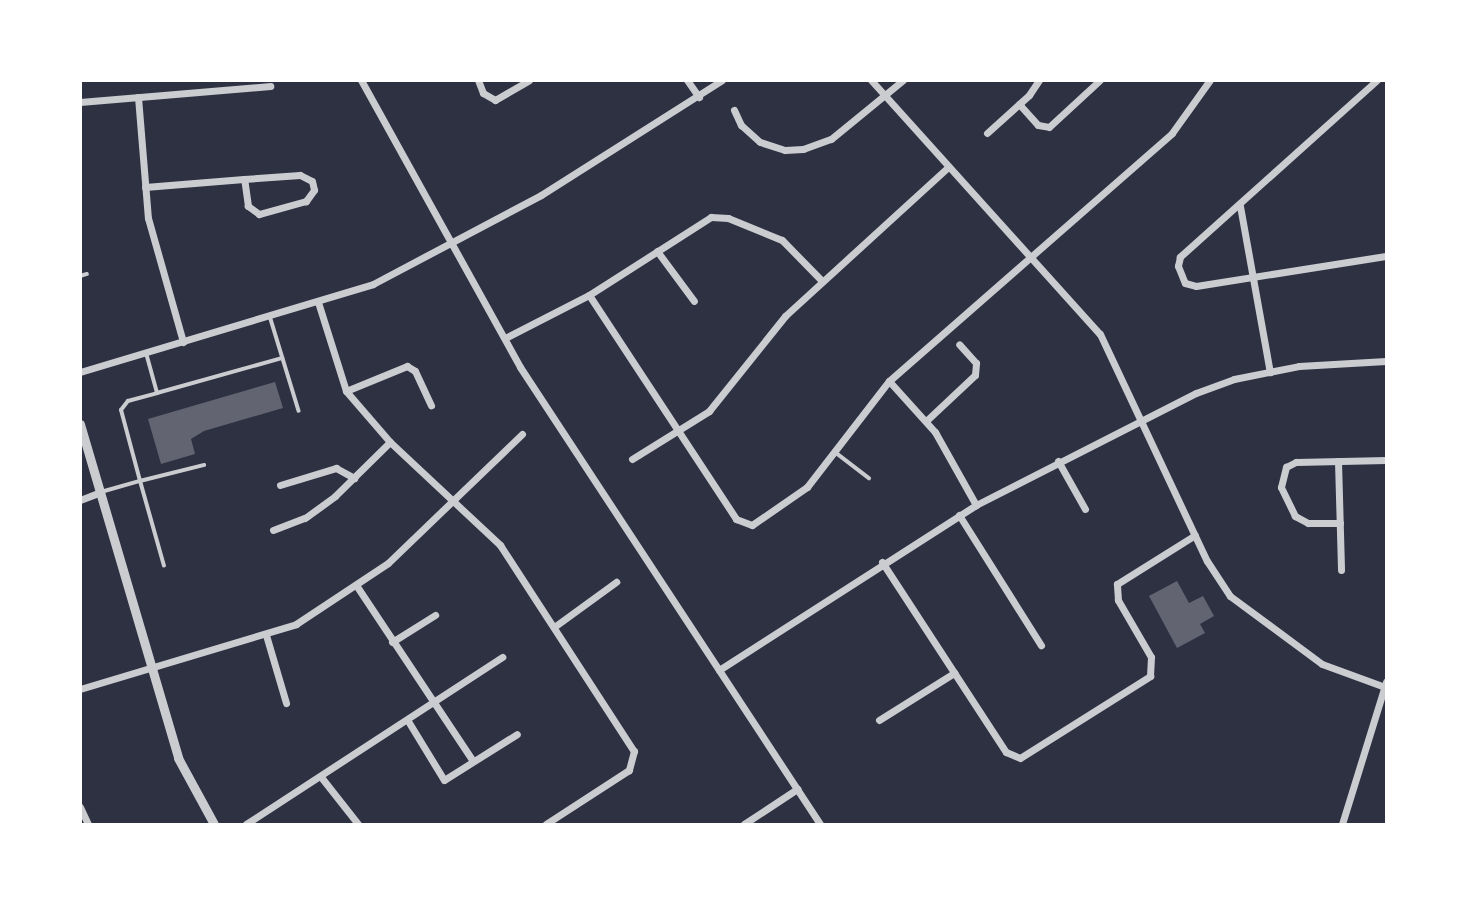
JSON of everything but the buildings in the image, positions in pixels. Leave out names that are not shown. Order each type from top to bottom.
[{"type":"street","points":[[361,80],[505,338],[820,824]]},
{"type":"street","points":[[478,80],[483,93],[495,100],[529,80]]},
{"type":"street","points":[[687,80],[699,97]]},
{"type":"street","points":[[80,372],[373,284],[453,244],[541,195],[722,80]]},
{"type":"street","points":[[871,80],[1100,334],[1214,574],[1239,604],[1322,664],[1386,685],[1342,824]]},
{"type":"street","points":[[734,110],[741,125],[760,142],[794,150],[831,139],[902,80]]},
{"type":"street","points":[[987,132],[1019,104],[1040,80]]},
{"type":"street","points":[[1019,104],[1038,125],[1049,127],[1100,80]]},
{"type":"street","points":[[589,295],[736,519],[744,524],[757,523],[797,496],[889,382],[1171,133],[1209,80]]},
{"type":"street","points":[[1377,80],[1240,206],[1180,257],[1178,267],[1185,283],[1196,286],[1387,256]]},
{"type":"street","points":[[80,102],[270,86]]},
{"type":"street","points":[[138,97],[151,232],[183,342]]},
{"type":"street","points":[[632,459],[720,400],[770,333],[822,281],[948,167]]},
{"type":"street","points":[[145,187],[244,179],[300,175],[309,177],[314,190],[306,201],[259,214],[248,206],[244,179]]},
{"type":"street","points":[[1240,206],[1270,372]]},
{"type":"street","points":[[505,338],[589,295],[706,219],[722,217],[786,242],[822,281]]},
{"type":"street","points":[[657,251],[694,301]]},
{"type":"street","points":[[318,302],[346,391],[390,442],[451,502],[492,537],[554,627],[635,755],[629,770],[546,824]]},
{"type":"street","points":[[926,421],[975,375],[975,363],[959,344]]},
{"type":"street","points":[[719,670],[882,562],[959,515],[1139,420],[1215,385],[1314,363],[1387,361]]},
{"type":"street","points":[[346,391],[407,366],[415,371],[431,405]]},
{"type":"street","points":[[889,382],[926,421],[976,505]]},
{"type":"street","points":[[80,424],[182,768],[214,824]]},
{"type":"street","points":[[80,690],[296,624],[393,559],[522,434]]},
{"type":"street","points":[[273,530],[305,518],[354,478],[390,442]]},
{"type":"street","points":[[1340,523],[1298,519],[1280,482],[1290,464],[1387,460]]},
{"type":"street","points":[[1058,461],[1085,509]]},
{"type":"street","points":[[1338,461],[1341,570]]},
{"type":"street","points":[[280,485],[332,468],[344,469],[354,478]]},
{"type":"street","points":[[80,500],[101,492]]},
{"type":"street","points":[[959,515],[1041,645]]},
{"type":"street","points":[[882,562],[1006,752],[1014,758],[1030,755],[1150,676],[1151,657],[1118,600],[1117,584],[1195,535]]},
{"type":"street","points":[[554,627],[616,582]]},
{"type":"street","points":[[356,585],[474,761]]},
{"type":"street","points":[[392,642],[435,615]]},
{"type":"street","points":[[266,635],[286,703]]},
{"type":"street","points":[[246,824],[434,705],[502,656]]},
{"type":"street","points":[[879,720],[954,673]]},
{"type":"street","points":[[408,721],[444,780],[517,734]]},
{"type":"street","points":[[321,777],[358,824]]},
{"type":"street","points":[[744,824],[797,789]]},
{"type":"street","points":[[80,807],[88,824]]},
{"type":"lane","points":[[80,276],[87,274]]},
{"type":"lane","points":[[270,316],[299,411]]},
{"type":"lane","points":[[146,353],[157,393]]},
{"type":"lane","points":[[164,566],[121,410],[128,401],[282,358]]},
{"type":"lane","points":[[834,451],[869,478]]},
{"type":"lane","points":[[101,492],[204,465]]}]
